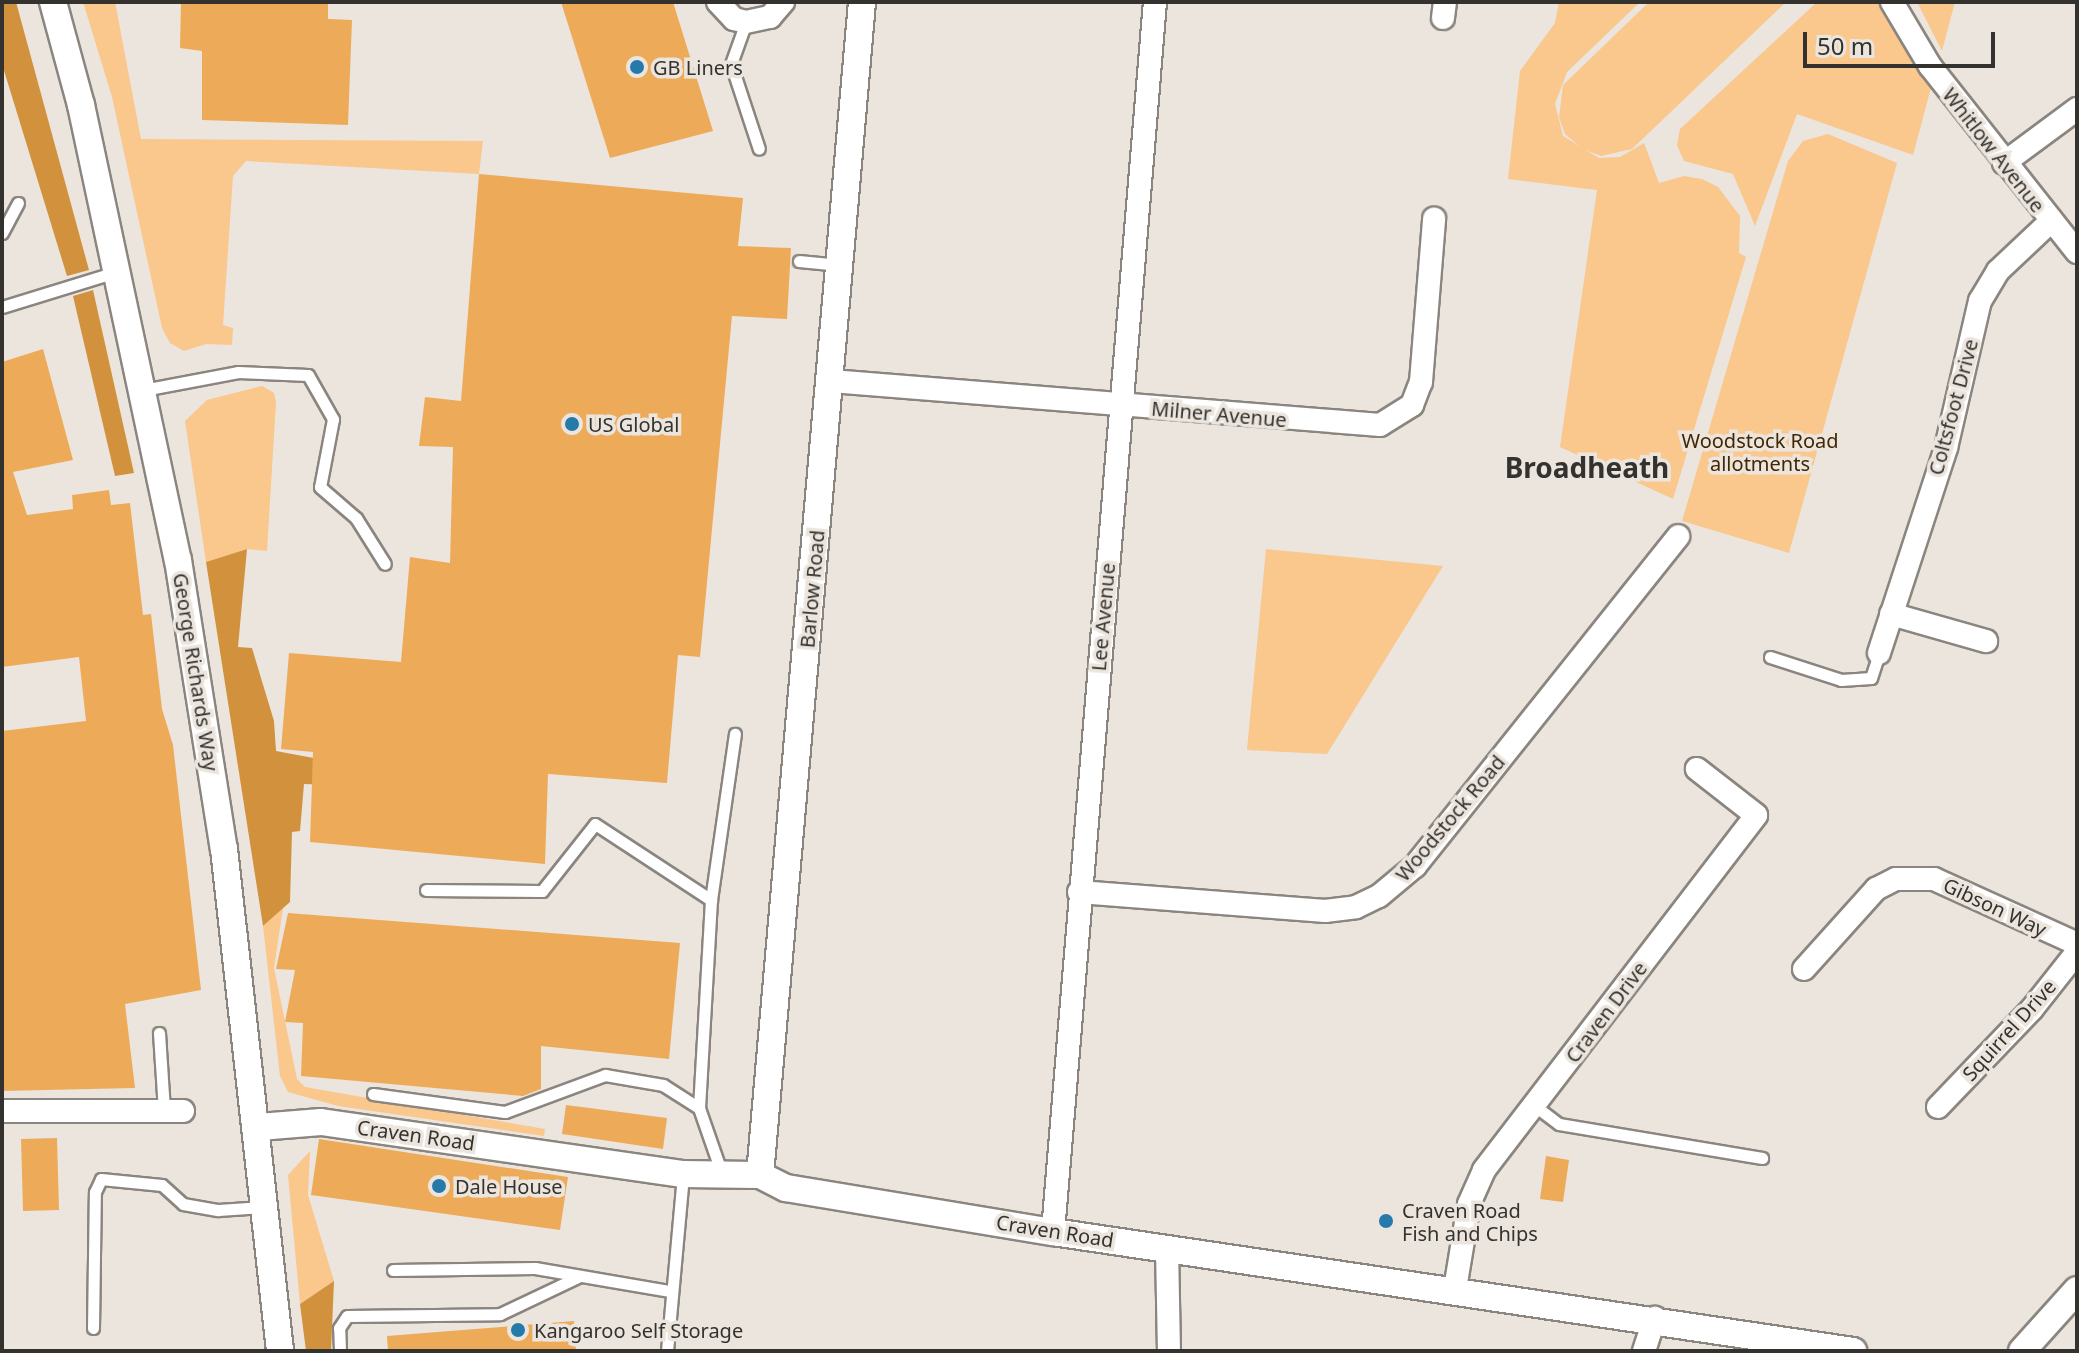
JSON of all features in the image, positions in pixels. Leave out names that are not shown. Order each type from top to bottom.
[{"type":"street","name":"George Richards Way","points":[[53,2],[117,271],[178,560],[224,849],[268,1207],[280,1351]]},
{"type":"street","points":[[718,2],[734,19],[746,22],[770,17],[783,2]]},
{"type":"street","name":"Barlow Road","points":[[760,1175],[862,2]]},
{"type":"street","name":"Lee Avenue","points":[[1053,1232],[1155,2]]},
{"type":"street","name":"Whitlow Avenue","points":[[1892,2],[1930,66],[2050,222],[2077,252]]},
{"type":"street","points":[[2004,163],[2077,109]]},
{"type":"street","name":"Milner Avenue","points":[[831,381],[1367,426],[1402,415],[1421,382],[1434,219]]},
{"type":"street","name":"Coltsfoot Drive","points":[[1879,653],[1946,448],[1980,301],[1998,271],[2050,222]]},
{"type":"street","name":"Woodstock Road","points":[[1079,892],[1325,911],[1356,907],[1379,896],[1415,866],[1678,536]]},
{"type":"street","points":[[1891,614],[1986,641]]},
{"type":"street","name":"Craven Drive","points":[[1455,1289],[1469,1204],[1484,1170],[1756,815],[1697,769]]},
{"type":"street","name":"Gibson Way","points":[[1804,969],[1876,889],[1896,879],[1934,879],[2077,944]]},
{"type":"street","name":"Squirrel Drive","points":[[1938,1107],[2032,1009],[2077,952]]},
{"type":"street","points":[[2,1111],[173,1111]]},
{"type":"street","name":"Craven Road","points":[[259,1127],[321,1122],[683,1174],[723,1178],[760,1175],[786,1188],[1053,1232],[1655,1318],[1853,1351]]},
{"type":"street","points":[[1167,1248],[1169,1351]]},
{"type":"street","points":[[2034,1347],[2077,1290]]},
{"type":"street","points":[[1644,1351],[1655,1318]]},
{"type":"lane","points":[[746,22],[731,64],[759,149]]},
{"type":"lane","points":[[2,233],[18,203]]},
{"type":"lane","points":[[799,261],[840,265]]},
{"type":"lane","points":[[2,307],[117,271]]},
{"type":"lane","points":[[143,390],[238,372],[308,375],[333,419],[320,487],[356,518],[385,564]]},
{"type":"lane","points":[[1770,657],[1841,680],[1871,678],[1879,653]]},
{"type":"lane","points":[[723,1178],[699,1108],[711,900],[735,734]]},
{"type":"lane","points":[[426,890],[542,891],[595,824],[711,900]]},
{"type":"lane","points":[[159,1033],[173,1111]]},
{"type":"lane","points":[[373,1094],[505,1112],[605,1075],[663,1085],[699,1108]]},
{"type":"lane","points":[[1535,1106],[1559,1124],[1762,1158]]},
{"type":"lane","points":[[667,1351],[670,1291],[683,1174]]},
{"type":"lane","points":[[93,1328],[95,1192],[101,1179],[162,1185],[183,1204],[218,1210],[268,1207]]},
{"type":"lane","points":[[393,1270],[535,1268],[670,1291]]},
{"type":"lane","points":[[340,1351],[339,1328],[347,1316],[500,1314],[578,1276]]},
{"type":"green space","points":[[83,2],[115,2],[141,139],[483,141],[479,174],[246,161],[233,176],[223,325],[233,328],[232,345],[206,344],[184,351],[170,343],[162,328],[112,97]]},
{"type":"green space","points":[[1559,2],[1640,2],[1567,72],[1555,104],[1563,136],[1599,158],[1620,157],[1644,143],[1659,183],[1684,176],[1702,179],[1718,187],[1740,216],[1739,253],[1746,257],[1673,499],[1560,447],[1597,190],[1508,179],[1520,71],[1555,23]]},
{"type":"green space","points":[[1649,2],[1786,2],[1632,149],[1601,156],[1583,149],[1565,134],[1559,117],[1563,85]]},
{"type":"green space","points":[[1817,2],[1877,2],[1932,84],[1913,155],[1797,114],[1755,226],[1733,174],[1684,161],[1677,145],[1680,129]]},
{"type":"green space","points":[[1917,2],[1955,2],[1942,51]]},
{"type":"green space","name":"Woodstock Road allotments","points":[[1828,134],[1897,163],[1789,553],[1682,521],[1788,161],[1803,141]]},
{"type":"green space","points":[[262,386],[274,393],[276,402],[267,551],[247,549],[206,562],[185,421],[207,400]]},
{"type":"green space","points":[[1266,549],[1443,566],[1327,754],[1247,750]]},
{"type":"green space","points":[[283,908],[274,968],[297,1079],[305,1087],[545,1129],[544,1136],[338,1106],[288,1092],[280,1076],[263,926]]},
{"type":"green space","points":[[310,1151],[308,1195],[334,1281],[300,1304],[288,1175]]},
{"type":"shaded area","points":[[2,2],[16,2],[89,270],[67,276],[2,64]]},
{"type":"shaded area","points":[[93,290],[134,473],[115,476],[73,296]]},
{"type":"shaded area","points":[[247,549],[238,647],[252,648],[274,721],[276,751],[319,759],[333,785],[304,784],[300,831],[292,832],[290,902],[263,926],[206,562]]},
{"type":"shaded area","points":[[334,1281],[331,1351],[306,1351],[300,1304]]},
{"type":"building","points":[[181,2],[328,2],[328,19],[352,20],[348,125],[202,120],[202,51],[180,48]]},
{"type":"building","name":"GB Liners","points":[[561,2],[673,2],[713,131],[610,158]]},
{"type":"building","name":"US Global","points":[[479,174],[743,198],[738,246],[791,248],[787,319],[732,316],[700,657],[678,655],[667,783],[548,774],[545,864],[310,842],[313,752],[281,749],[289,653],[401,662],[410,557],[450,563],[453,447],[419,446],[425,397],[461,401]]},
{"type":"building","points":[[43,349],[73,460],[13,472],[27,515],[73,509],[72,495],[109,490],[111,505],[130,503],[143,615],[151,614],[162,709],[173,745],[201,990],[125,1004],[135,1088],[2,1091],[2,731],[86,721],[79,657],[2,667],[2,362]]},
{"type":"building","points":[[288,913],[680,943],[669,1059],[541,1046],[541,1089],[523,1096],[301,1076],[303,1023],[285,1022],[295,970],[276,969]]},
{"type":"building","points":[[566,1105],[667,1118],[663,1149],[562,1134]]},
{"type":"building","points":[[57,1138],[59,1210],[23,1211],[21,1139]]},
{"type":"building","name":"Dale House","points":[[319,1139],[568,1177],[560,1230],[311,1195]]},
{"type":"building","points":[[1546,1156],[1569,1160],[1563,1202],[1540,1199]]},
{"type":"building","name":"Kangaroo Self Storage","points":[[574,1321],[576,1351],[388,1351],[387,1336]]},
{"type":"place","name":"GB Liners","points":[[637,67]]},
{"type":"place","name":"US Global","points":[[572,424]]},
{"type":"place","name":"Dale House","points":[[439,1186]]},
{"type":"place","name":"Craven Road Fish and Chips","points":[[1386,1221]]},
{"type":"place","name":"Kangaroo Self Storage","points":[[518,1330]]},
{"type":"district","name":"Broadheath","points":[[1587,467]]}]
